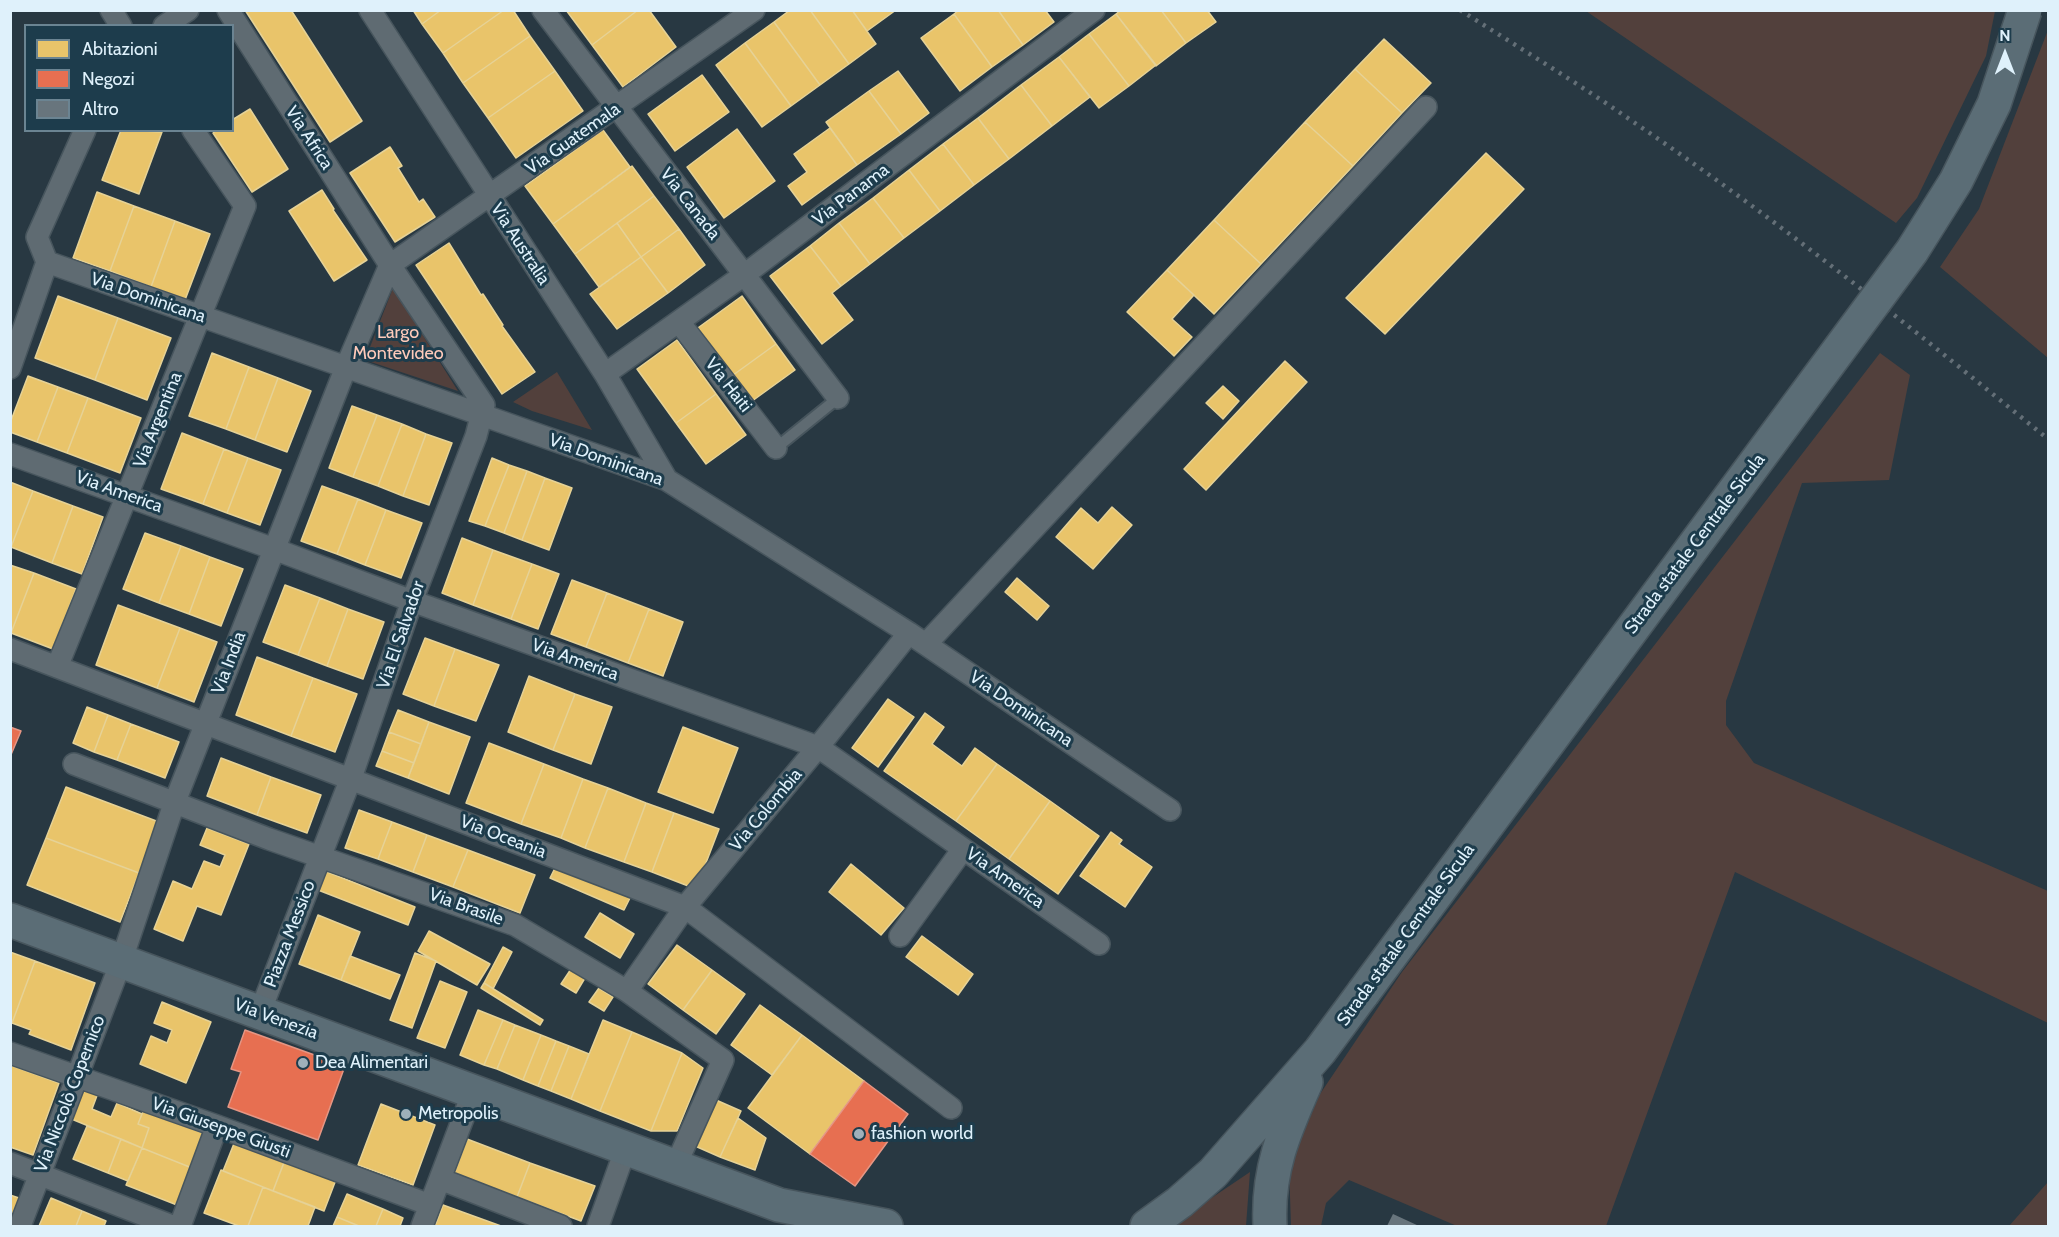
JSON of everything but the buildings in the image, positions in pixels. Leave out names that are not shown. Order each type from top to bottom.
[{"type":"main road","name":"Strada statale Centrale Sicula","points":[[1147,1227],[1180,1203],[1213,1173],[1320,1051],[1912,251],[1956,181],[1994,104],[2025,10]]},
{"type":"main road","name":"Via Venezia","points":[[10,920],[779,1205],[886,1227]]},
{"type":"main road","name":"Strada statale Centrale Sicula","points":[[1270,1227],[1269,1200],[1274,1165],[1289,1120],[1320,1051]]},
{"type":"main road","name":"Via Venezia","points":[[779,1205],[811,1227]]},
{"type":"street","points":[[111,10],[120,24]]},
{"type":"street","points":[[167,24],[188,10]]},
{"type":"street","name":"Via Africa","points":[[228,10],[390,265]]},
{"type":"street","name":"Via Australia","points":[[370,10],[604,374],[667,480]]},
{"type":"street","name":"Via Canada","points":[[543,10],[838,398]]},
{"type":"street","name":"Via Guatemala","points":[[390,265],[489,198],[754,10]]},
{"type":"street","name":"Via Panama","points":[[604,374],[744,275],[1094,10]]},
{"type":"street","name":"Via Colombia","points":[[627,991],[685,907],[818,747],[917,639],[1426,107]]},
{"type":"street","points":[[10,368],[47,262],[37,237],[84,132]]},
{"type":"street","name":"Via Argentina","points":[[57,667],[245,206],[194,132]]},
{"type":"street","name":"Via Dominicana","points":[[47,262],[667,480],[917,639],[1170,810]]},
{"type":"street","points":[[346,367],[390,265]]},
{"type":"street","points":[[390,265],[484,405],[482,415]]},
{"type":"street","name":"Via Haiti","points":[[679,322],[776,448]]},
{"type":"street","name":"Via India","points":[[121,962],[174,804],[346,367]]},
{"type":"street","name":"Via El Salvador","points":[[320,856],[351,778],[412,601],[482,415]]},
{"type":"street","name":"Via America","points":[[10,454],[818,747],[1099,944]]},
{"type":"street","name":"Via Oceania","points":[[10,649],[685,907],[951,1108]]},
{"type":"street","name":"Via Brasile","points":[[74,764],[174,804],[515,925],[627,991],[723,1060],[675,1167]]},
{"type":"street","points":[[900,936],[963,849]]},
{"type":"street","name":"Piazza Messico","points":[[260,1012],[320,856]]},
{"type":"street","name":"Via Niccolò Copernico","points":[[20,1227],[121,962]]},
{"type":"street","name":"Via Giuseppe Giusti","points":[[10,1053],[217,1126],[430,1205]]},
{"type":"street","points":[[422,1227],[473,1092]]},
{"type":"street","points":[[180,1227],[217,1126]]},
{"type":"street","points":[[598,1227],[626,1148]]},
{"type":"street","points":[[10,1163],[172,1227]]},
{"type":"street","points":[[440,1179],[561,1227]]},
{"type":"lane","points":[[776,448],[838,398]]},
{"type":"green space","points":[[1586,11],[1995,11],[1986,56],[1917,198],[1896,223]]},
{"type":"green space","points":[[2048,30],[2048,358],[1940,267],[1979,209]]},
{"type":"green space","name":"Largo Montevideo","points":[[393,288],[458,391],[365,360]]},
{"type":"green space","points":[[1880,353],[1910,375],[1889,480],[1802,483],[1726,701],[1726,725],[1754,763],[2048,891],[2048,1023],[1735,872],[1606,1226],[1457,1226],[1349,1180],[1326,1203],[1321,1226],[1291,1226],[1289,1166],[1320,1094],[1402,972]]},
{"type":"green space","points":[[557,372],[592,430],[532,411],[513,402]]},
{"type":"green space","points":[[1250,1172],[1246,1226],[1170,1226]]},
{"type":"green space","points":[[2048,1182],[2048,1226],[2009,1226]]},
{"type":"railway","points":[[1460,10],[1568,78],[1686,158],[1792,236],[2048,439]]},
{"type":"place","name":"Dea Alimentari","points":[[303,1063]]},
{"type":"place","name":"Metropolis","points":[[406,1114]]},
{"type":"place","name":"fashion world","points":[[859,1134]]}]
